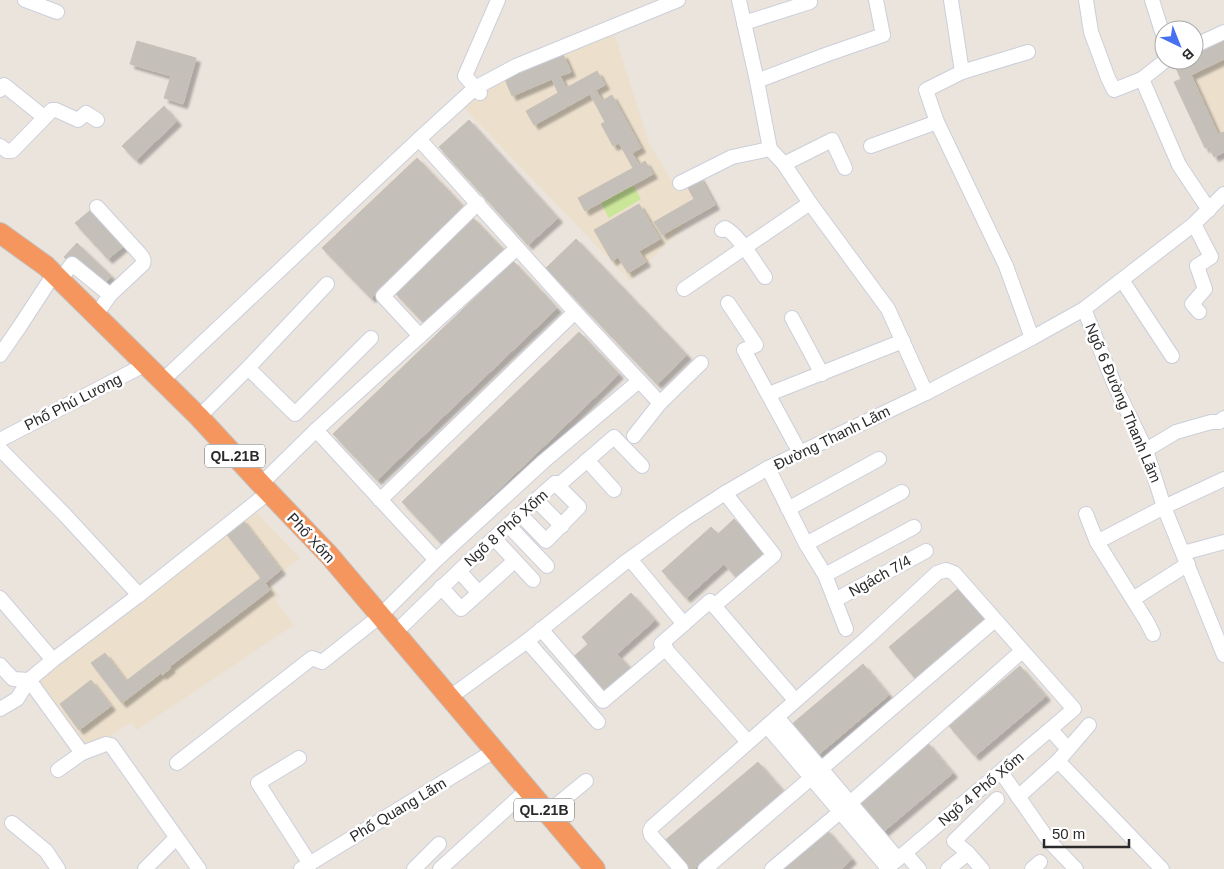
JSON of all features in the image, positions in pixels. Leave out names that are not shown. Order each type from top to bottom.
[{"type":"highway","name":"Phố Xốm","points":[[0,233],[46,266],[163,380],[329,555],[594,869]]},
{"type":"street","points":[[25,0],[57,12]]},
{"type":"street","points":[[478,91],[465,76],[498,0]]},
{"type":"street","points":[[163,380],[419,139],[478,91],[516,66],[678,0]]},
{"type":"street","points":[[739,0],[770,149],[784,164],[810,203],[888,309],[926,393]]},
{"type":"street","points":[[757,81],[883,35],[876,0]]},
{"type":"street","points":[[951,0],[962,72]]},
{"type":"street","points":[[1086,0],[1091,32],[1114,90],[1142,79],[1154,70]]},
{"type":"street","points":[[1152,0],[1158,20]]},
{"type":"street","points":[[744,22],[810,2]]},
{"type":"street","points":[[1204,41],[1224,32]]},
{"type":"street","points":[[1028,52],[962,72],[926,90],[937,122],[1006,266],[1032,338]]},
{"type":"street","points":[[1142,79],[1179,165],[1209,210]]},
{"type":"street","points":[[0,90],[4,85],[44,117]]},
{"type":"street","points":[[0,146],[12,150],[52,110],[77,119],[80,119],[86,113],[97,120]]},
{"type":"street","points":[[871,146],[937,122]]},
{"type":"street","points":[[419,139],[660,403]]},
{"type":"street","points":[[784,164],[832,140],[844,168]]},
{"type":"street","points":[[680,183],[732,157],[770,149]]},
{"type":"street","name":"Đường Thanh Lãm","points":[[449,698],[527,641],[630,559],[685,519],[768,468],[926,393],[1084,309],[1194,224],[1224,194]]},
{"type":"street","points":[[420,336],[383,296],[478,203]]},
{"type":"street","points":[[684,288],[810,203]]},
{"type":"street","points":[[96,315],[110,295],[144,262],[139,253],[97,207]]},
{"type":"street","points":[[1194,224],[1211,257],[1197,266],[1205,289],[1192,304],[1199,312]]},
{"type":"street","points":[[722,230],[727,228],[765,276]]},
{"type":"street","points":[[0,709],[17,699],[29,680],[139,595],[265,488],[316,430],[518,248]]},
{"type":"street","points":[[0,354],[57,277],[72,264],[110,295]]},
{"type":"street","points":[[1122,280],[1172,356]]},
{"type":"street","points":[[199,417],[327,284]]},
{"type":"street","points":[[728,303],[756,345],[744,350],[800,453]]},
{"type":"street","name":"Ngõ 6 Đường Thanh Lãm","points":[[1084,309],[1115,386],[1146,450],[1164,507],[1224,655]]},
{"type":"street","points":[[380,500],[575,312]]},
{"type":"street","points":[[792,318],[822,374]]},
{"type":"street","points":[[248,368],[295,414],[371,338]]},
{"type":"street","points":[[769,394],[903,341]]},
{"type":"street","points":[[634,436],[660,403],[701,363]]},
{"type":"street","name":"Phố Phú Lương","points":[[0,440],[146,364]]},
{"type":"street","points":[[177,763],[312,658],[322,662],[380,616],[436,560],[544,461],[639,381]]},
{"type":"street","points":[[1146,450],[1176,432],[1211,422],[1219,422],[1224,418]]},
{"type":"street","points":[[316,430],[436,560]]},
{"type":"street","name":"Ngõ 8 Phố Xốm","points":[[394,633],[520,514],[555,483],[561,483],[614,437],[642,466]]},
{"type":"street","points":[[0,450],[65,515],[139,595]]},
{"type":"street","points":[[788,509],[878,459]]},
{"type":"street","points":[[587,460],[614,490]]},
{"type":"street","points":[[768,468],[806,544],[825,575],[846,629]]},
{"type":"street","points":[[1097,542],[1164,507],[1224,479]]},
{"type":"street","points":[[520,514],[546,541],[580,507],[555,483]]},
{"type":"street","points":[[806,544],[902,492]]},
{"type":"street","points":[[714,606],[774,555],[725,493]]},
{"type":"street","points":[[536,500],[562,526]]},
{"type":"street","points":[[1086,514],[1097,542],[1153,634]]},
{"type":"street","points":[[508,525],[547,566]]},
{"type":"street","points":[[825,575],[914,527]]},
{"type":"street","points":[[494,538],[533,580]]},
{"type":"street","points":[[1133,599],[1186,558],[1224,542]]},
{"type":"street","name":"Ngách 7/4","points":[[835,600],[926,551]]},
{"type":"street","points":[[630,559],[684,624]]},
{"type":"street","points":[[441,587],[461,609],[510,565]]},
{"type":"street","points":[[681,869],[651,835],[651,829],[868,637],[937,573],[942,570],[954,573],[1022,651],[772,869]]},
{"type":"street","points":[[459,571],[479,593]]},
{"type":"street","points":[[0,598],[53,660]]},
{"type":"street","points":[[748,742],[661,644],[710,601],[795,700]]},
{"type":"street","points":[[705,869],[995,620]]},
{"type":"street","points":[[541,629],[603,701],[666,648]]},
{"type":"street","points":[[527,641],[598,722]]},
{"type":"street","name":"Ngõ 4 Phố Xốm","points":[[894,862],[1074,709],[1022,651]]},
{"type":"street","points":[[0,665],[13,679],[29,680]]},
{"type":"street","points":[[29,680],[82,753]]},
{"type":"street","points":[[772,722],[894,862],[920,869]]},
{"type":"street","points":[[1018,797],[1058,761],[1089,725]]},
{"type":"street","points":[[1051,730],[1068,750]]},
{"type":"street","points":[[58,770],[82,753],[106,744],[110,746],[199,869]]},
{"type":"street","name":"Phố Quang Lãm","points":[[305,866],[494,751]]},
{"type":"street","points":[[299,758],[258,783],[305,866]]},
{"type":"street","points":[[1058,761],[1162,869]]},
{"type":"street","points":[[1001,772],[1049,841],[1076,869]]},
{"type":"street","points":[[547,813],[586,781]]},
{"type":"street","points":[[440,869],[527,790]]},
{"type":"street","points":[[982,869],[954,841],[997,799]]},
{"type":"street","points":[[12,823],[46,851],[58,869]]},
{"type":"street","points":[[145,869],[176,838]]},
{"type":"street","points":[[414,869],[439,844]]},
{"type":"street","points":[[948,869],[968,853]]},
{"type":"shaded area","points":[[614,32],[649,143],[676,188],[699,175],[717,206],[689,221],[630,281],[463,107],[487,86]]},
{"type":"shaded area","points":[[1224,41],[1224,152],[1214,157],[1209,147],[1205,148],[1174,82],[1180,79],[1176,70],[1204,70],[1204,50]]},
{"type":"shaded area","points":[[253,509],[300,558],[269,582],[280,596],[275,600],[294,625],[137,730],[131,723],[87,749],[35,679]]},
{"type":"green space","points":[[633,185],[641,199],[609,218],[601,203]]},
{"type":"building","points":[[137,41],[196,58],[183,104],[164,98],[171,76],[130,64]]},
{"type":"building","points":[[1224,41],[1224,59],[1204,69],[1204,50]]},
{"type":"building","points":[[563,54],[571,72],[560,76],[566,88],[597,71],[605,85],[596,90],[602,101],[612,95],[641,148],[632,153],[639,165],[645,161],[653,174],[585,211],[578,198],[633,168],[619,143],[613,146],[601,124],[605,122],[590,94],[534,125],[526,111],[558,93],[552,79],[512,96],[504,77]]},
{"type":"building","points":[[1177,70],[1201,70],[1191,75],[1221,141],[1205,148],[1174,82],[1181,79]]},
{"type":"building","points":[[164,106],[177,121],[136,160],[122,146]]},
{"type":"building","points":[[469,120],[558,218],[528,245],[439,147]]},
{"type":"building","points":[[1224,132],[1224,152],[1214,157],[1209,147],[1221,141],[1218,134]]},
{"type":"building","points":[[417,158],[465,208],[371,298],[322,248]]},
{"type":"building","points":[[699,176],[715,205],[662,235],[654,222],[694,199],[686,184]]},
{"type":"building","points":[[639,204],[660,239],[639,251],[646,262],[628,273],[618,257],[612,261],[594,230]]},
{"type":"building","points":[[92,209],[125,245],[108,259],[75,223]]},
{"type":"building","points":[[472,217],[505,251],[427,326],[394,292]]},
{"type":"building","points":[[576,239],[687,355],[657,384],[546,268]]},
{"type":"building","points":[[77,243],[111,276],[98,290],[64,257]]},
{"type":"building","points":[[513,261],[557,308],[377,480],[333,434]]},
{"type":"building","points":[[579,332],[619,374],[442,544],[402,502]]},
{"type":"building","points":[[242,519],[281,570],[265,583],[270,590],[169,667],[171,668],[162,675],[161,673],[122,703],[91,663],[105,653],[126,681],[261,578],[225,532]]},
{"type":"building","points":[[734,519],[768,556],[740,581],[724,564],[686,598],[662,571],[711,527],[718,534]]},
{"type":"building","points":[[960,587],[986,618],[915,678],[889,647]]},
{"type":"building","points":[[631,593],[655,620],[617,654],[633,671],[605,696],[571,659],[588,644],[582,637]]},
{"type":"building","points":[[863,664],[889,695],[818,755],[792,724]]},
{"type":"building","points":[[1020,666],[1046,696],[975,756],[949,726]]},
{"type":"building","points":[[91,680],[111,706],[79,730],[60,704]]},
{"type":"building","points":[[927,742],[953,773],[882,833],[856,802]]},
{"type":"building","points":[[758,762],[784,792],[694,869],[686,869],[663,842]]},
{"type":"building","points":[[826,829],[852,859],[841,869],[779,869]]}]
